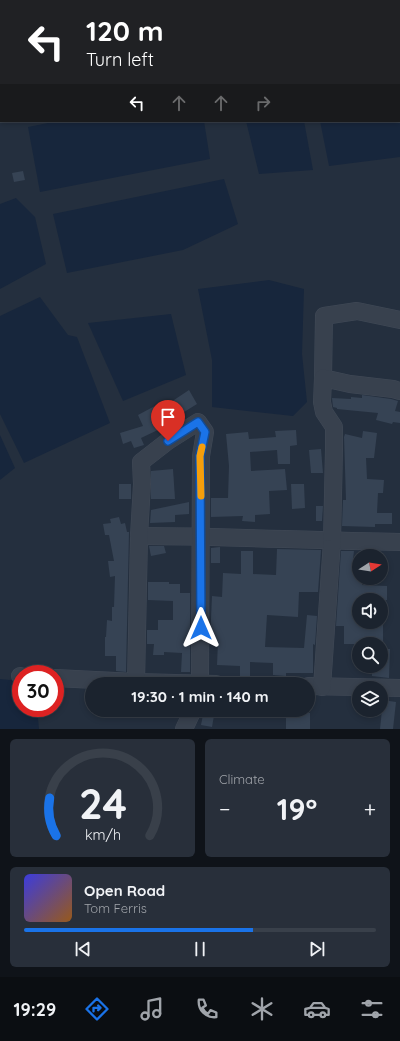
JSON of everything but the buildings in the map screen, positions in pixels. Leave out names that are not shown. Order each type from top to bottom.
[{"type":"street","points":[[400,320],[358,311],[324,316],[322,402],[324,412],[334,427],[332,541],[315,687],[400,688]]},
{"type":"street","points":[[323,378],[350,384],[400,391]]},
{"type":"street","points":[[136,677],[139,536],[142,484],[141,462],[168,441],[198,422],[205,432],[200,456],[200,677]]},
{"type":"street","points":[[139,536],[201,536],[400,542]]},
{"type":"street","points":[[64,678],[85,679]]},
{"type":"street","points":[[184,729],[190,717]]},
{"type":"water","points":[[53,122],[204,122],[210,159],[40,192],[28,127]]},
{"type":"water","points":[[246,122],[304,122],[313,170],[259,174]]},
{"type":"water","points":[[320,122],[400,122],[400,157],[329,166]]},
{"type":"water","points":[[224,179],[238,224],[183,250],[67,273],[53,214]]},
{"type":"water","points":[[16,198],[35,217],[46,264],[0,289],[0,204]]},
{"type":"water","points":[[269,280],[304,289],[302,354],[307,402],[293,416],[212,407],[212,360],[198,289]]},
{"type":"water","points":[[40,297],[68,335],[77,337],[110,423],[24,463],[0,414],[0,316]]},
{"type":"water","points":[[171,314],[186,375],[123,401],[88,323]]},
{"type":"water","points":[[0,435],[15,468],[0,480]]},
{"type":"water","points":[[0,679],[12,680],[12,717],[38,717],[39,729],[0,729]]},
{"type":"slow traffic","points":[[201,496],[200,456],[202,447]]},
{"type":"route","points":[[168,441],[198,422],[205,432],[200,456],[201,628]]}]
